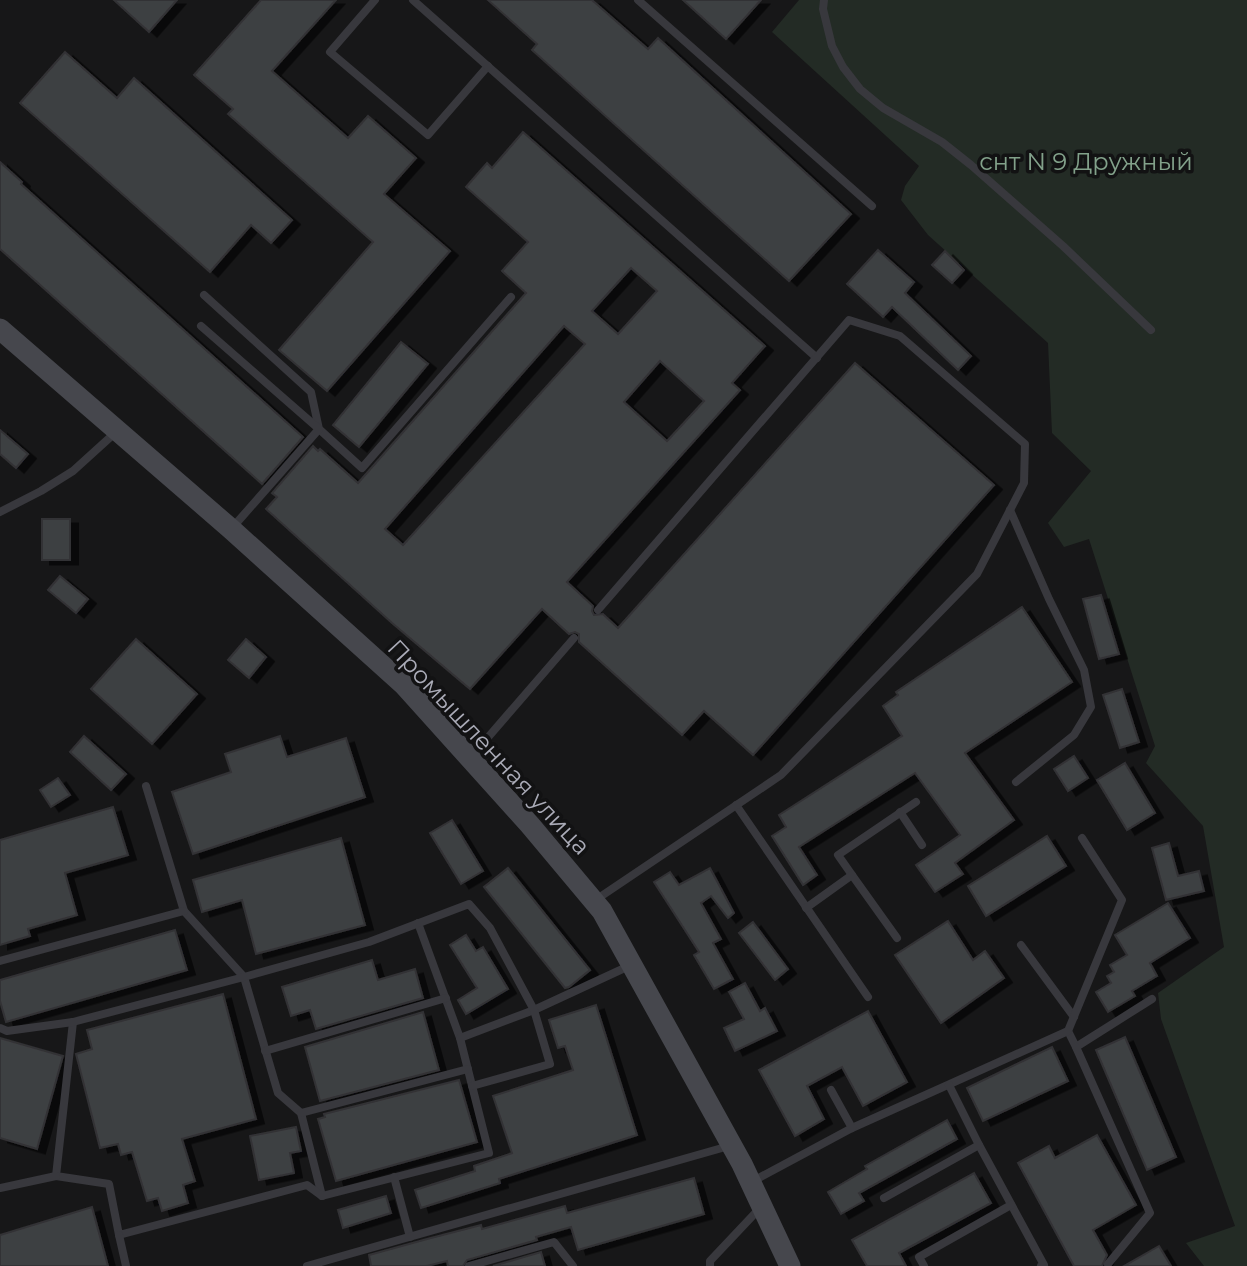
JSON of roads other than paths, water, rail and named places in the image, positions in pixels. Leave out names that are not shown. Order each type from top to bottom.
[{"type":"main road","name":"Промышленная улица","points":[[0,329],[231,529],[404,685],[530,825],[602,911],[732,1145],[790,1266]]},
{"type":"lane","points":[[375,0],[330,52],[428,135],[488,66]]},
{"type":"lane","points":[[414,0],[817,358]]},
{"type":"lane","points":[[638,0],[872,206]]},
{"type":"lane","points":[[824,0],[823,9],[832,46],[843,67],[860,89],[883,108],[942,142],[971,165],[1063,246],[1151,330]]},
{"type":"lane","points":[[204,295],[312,392],[319,429]]},
{"type":"lane","points":[[201,326],[362,468],[511,297]]},
{"type":"lane","points":[[593,901],[780,775],[977,575],[1024,483],[1025,444],[900,336],[849,320],[598,610]]},
{"type":"lane","points":[[231,529],[319,429]]},
{"type":"lane","points":[[0,512],[73,471],[118,430]]},
{"type":"lane","points":[[1010,510],[1084,670],[1091,707],[1074,735],[1016,782]]},
{"type":"lane","points":[[469,759],[574,638]]},
{"type":"lane","points":[[146,786],[184,911],[244,977],[278,1093],[301,1113],[321,1196]]},
{"type":"lane","points":[[897,938],[838,855],[916,802]]},
{"type":"lane","points":[[736,805],[868,997]]},
{"type":"lane","points":[[900,813],[922,845]]},
{"type":"lane","points":[[751,1183],[852,1128],[1068,1031],[1122,900],[1083,838]]},
{"type":"lane","points":[[806,908],[852,875]]},
{"type":"lane","points":[[0,1028],[7,1031],[73,1022],[244,977],[369,942],[469,904],[490,928],[534,1010],[550,1063],[472,1086]]},
{"type":"lane","points":[[0,961],[184,911]]},
{"type":"lane","points":[[321,1196],[489,1153],[460,1038],[418,923]]},
{"type":"lane","points":[[1021,945],[1074,1017]]},
{"type":"lane","points":[[460,1038],[534,1010],[632,965]]},
{"type":"lane","points":[[265,1051],[446,998]]},
{"type":"lane","points":[[1076,1046],[1152,999]]},
{"type":"lane","points":[[56,1176],[73,1022]]},
{"type":"lane","points":[[1068,1031],[1150,1213],[1108,1264]]},
{"type":"lane","points":[[301,1113],[467,1069]]},
{"type":"lane","points":[[949,1085],[1044,1265],[1041,1266]]},
{"type":"lane","points":[[831,1090],[852,1128]]},
{"type":"lane","points":[[884,1198],[979,1144]]},
{"type":"lane","points":[[307,1266],[732,1145]]},
{"type":"lane","points":[[0,1188],[56,1176],[109,1184],[126,1266]]},
{"type":"lane","points":[[394,1177],[410,1237]]},
{"type":"lane","points":[[119,1235],[307,1185],[321,1196]]},
{"type":"lane","points":[[924,1266],[919,1257],[1011,1205]]},
{"type":"lane","points":[[710,1266],[709,1261],[762,1206]]},
{"type":"lane","points":[[469,1266],[554,1242],[573,1266]]},
{"type":"park label","name":"снт N 9 Дружный","points":[[1086,161]]}]
